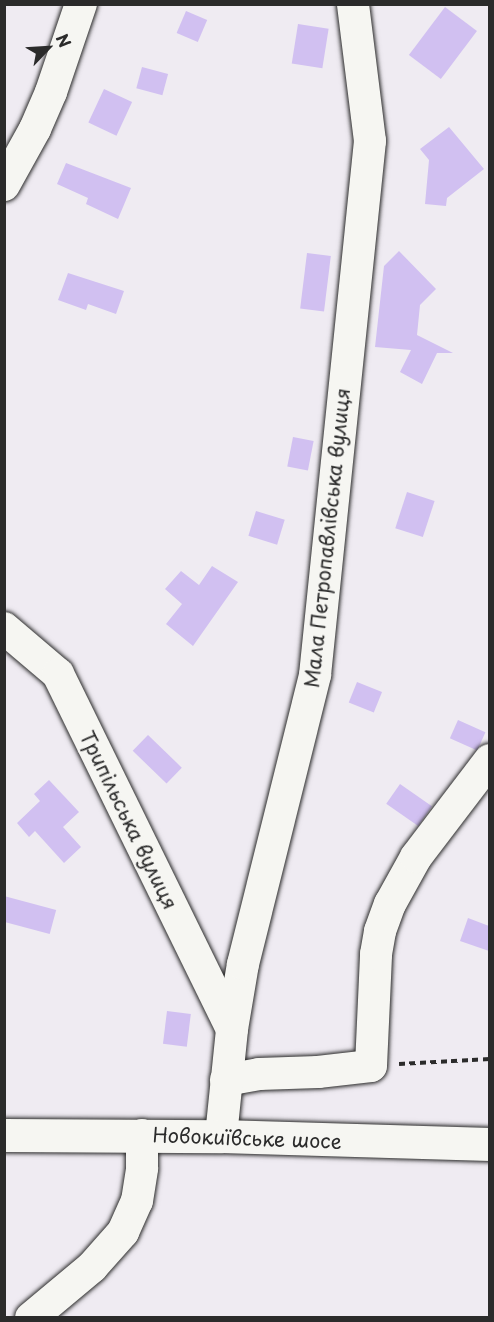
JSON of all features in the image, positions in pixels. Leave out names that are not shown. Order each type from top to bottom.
[{"type":"main road","name":"Новокиївське шосе","points":[[4,1135],[221,1136],[489,1144]]},
{"type":"street","points":[[4,185],[47,101],[81,4]]},
{"type":"street","name":"Мала Петропавлівська вулиця","points":[[221,1136],[232,1029],[262,880],[315,675],[370,141],[353,4]]},
{"type":"street","name":"Трипільська вулиця","points":[[4,628],[58,674],[232,1029]]},
{"type":"street","points":[[226,1080],[260,1074],[318,1072],[371,1065],[376,954],[380,931],[402,879],[489,760]]},
{"type":"street","points":[[31,1317],[92,1267],[123,1232],[137,1200],[142,1168],[142,1135]]},
{"type":"path","points":[[371,1065],[489,1059]]},
{"type":"building","points":[[445,7],[477,31],[441,79],[409,55]]},
{"type":"building","points":[[186,11],[207,20],[198,42],[177,33]]},
{"type":"building","points":[[298,24],[329,29],[322,68],[292,64]]},
{"type":"building","points":[[142,67],[168,74],[162,95],[136,88]]},
{"type":"building","points":[[104,89],[132,102],[116,136],[88,123]]},
{"type":"building","points":[[449,127],[484,169],[447,198],[446,206],[425,204],[429,160],[420,149]]},
{"type":"building","points":[[66,163],[131,188],[118,219],[86,204],[88,198],[57,184]]},
{"type":"building","points":[[399,251],[436,289],[420,305],[417,335],[453,353],[437,353],[422,384],[400,372],[411,350],[375,347],[384,266]]},
{"type":"building","points":[[307,253],[331,256],[324,312],[300,309]]},
{"type":"building","points":[[68,273],[124,291],[116,314],[88,304],[86,310],[58,300]]},
{"type":"building","points":[[293,437],[314,441],[308,470],[287,466]]},
{"type":"building","points":[[407,492],[435,501],[423,537],[395,528]]},
{"type":"building","points":[[256,511],[285,520],[277,545],[248,536]]},
{"type":"building","points":[[212,566],[238,582],[193,646],[166,624],[182,604],[165,589],[181,571],[199,585]]},
{"type":"building","points":[[357,682],[382,692],[374,713],[349,702]]},
{"type":"building","points":[[458,720],[485,732],[477,750],[450,738]]},
{"type":"building","points":[[148,735],[182,768],[167,783],[133,751]]},
{"type":"building","points":[[49,780],[79,812],[63,827],[81,847],[64,863],[35,831],[29,837],[17,823],[40,801],[34,794]]},
{"type":"building","points":[[400,784],[432,806],[418,826],[386,804]]},
{"type":"building","points":[[4,896],[56,910],[50,934],[4,922]]},
{"type":"building","points":[[468,918],[489,926],[489,951],[460,941]]},
{"type":"building","points":[[167,1011],[191,1014],[187,1047],[163,1044]]}]
